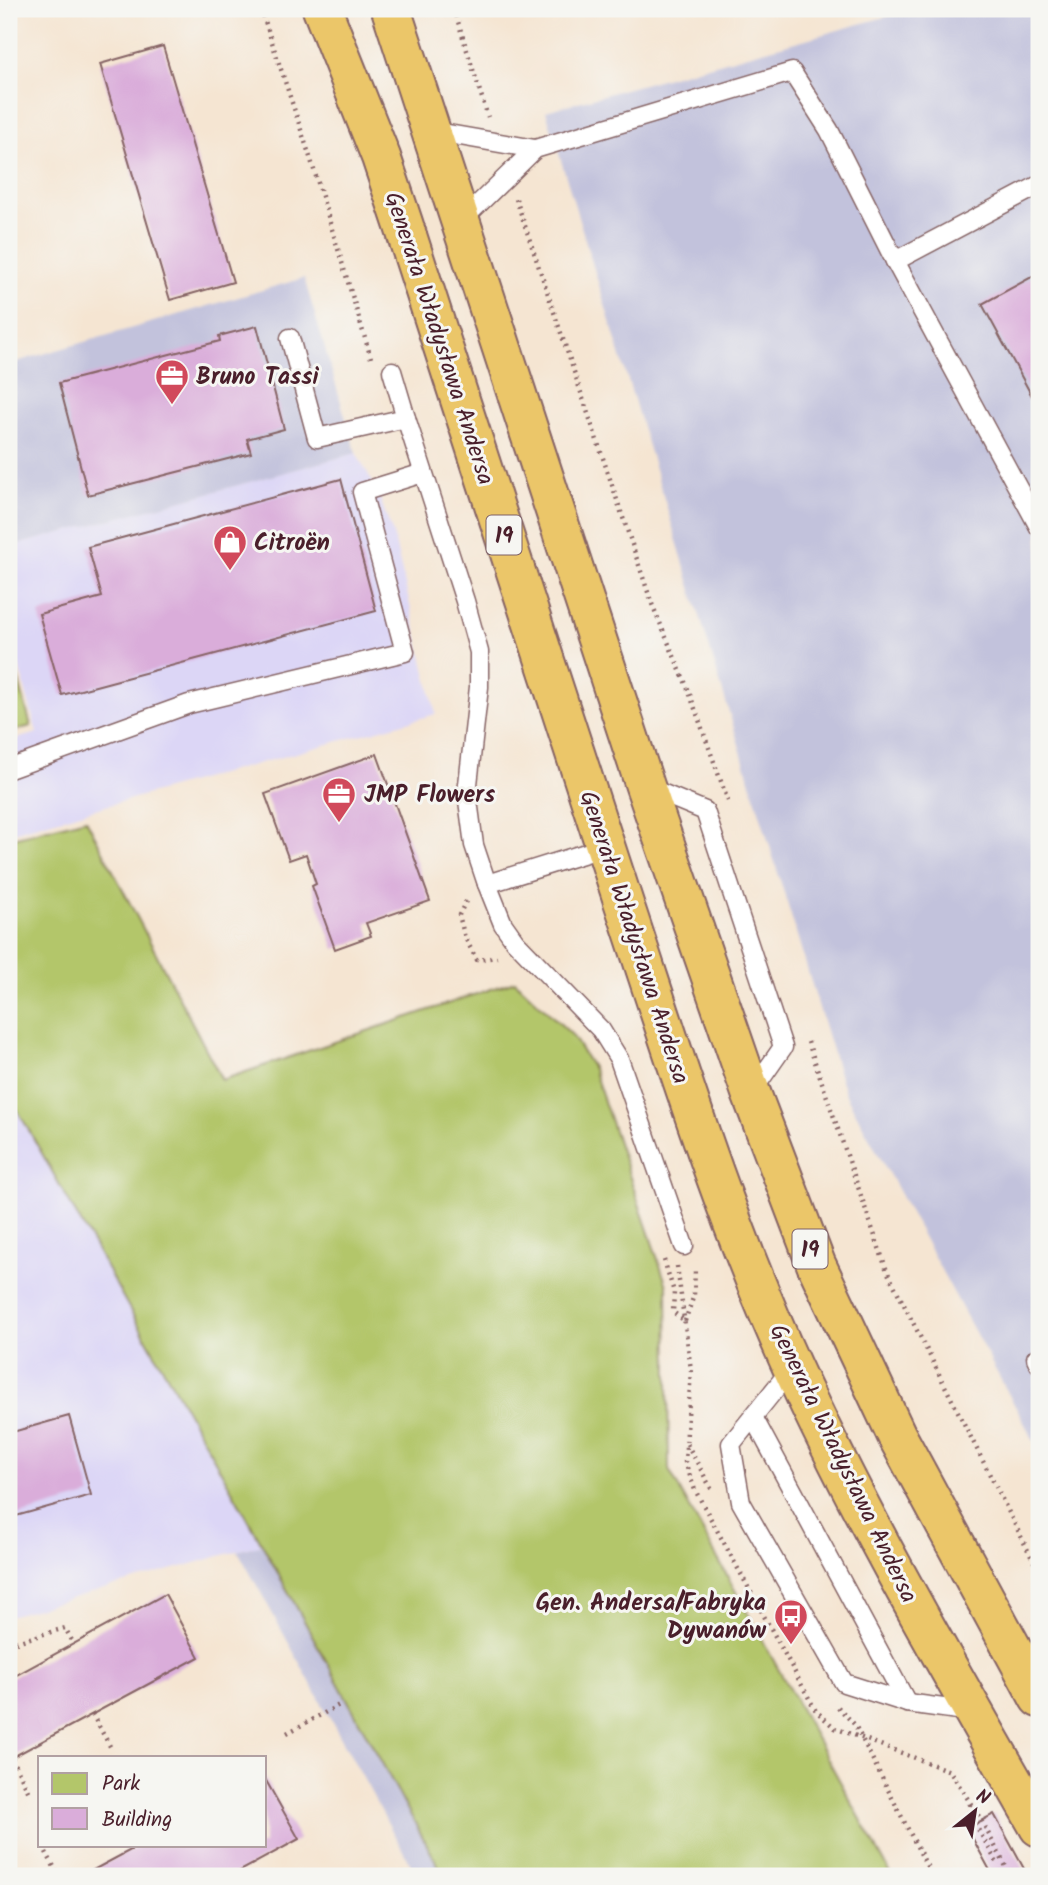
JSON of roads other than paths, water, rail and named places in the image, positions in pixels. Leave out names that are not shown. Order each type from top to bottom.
[{"type":"highway","name":"Generała Władysława Andersa","points":[[322,9],[399,209],[605,847],[689,1102],[736,1233],[792,1367],[888,1560],[1039,1827]]},
{"type":"highway","name":"19","points":[[391,9],[645,786],[751,1093],[816,1264],[897,1436],[1037,1691]]},
{"type":"lane","points":[[430,131],[535,149],[792,72],[829,130],[895,261],[1039,527]]},
{"type":"lane","points":[[460,222],[535,149]]},
{"type":"lane","points":[[895,261],[1039,185]]},
{"type":"lane","points":[[290,338],[317,439],[406,418]]},
{"type":"lane","points":[[392,371],[479,652],[479,687],[467,793],[474,845],[487,884],[503,924],[515,941],[592,1019],[611,1044],[619,1059],[684,1246]]},
{"type":"lane","points":[[9,769],[189,704],[405,652],[362,492],[424,473]]},
{"type":"lane","points":[[487,884],[605,847]]},
{"type":"lane","points":[[1039,1357],[1036,1358],[1039,1364]]},
{"type":"lane","points":[[792,1367],[731,1444],[741,1502],[844,1683],[907,1703],[974,1712]]},
{"type":"lane","points":[[753,1417],[907,1703]]},
{"type":"place","name":"Bruno Tassi","points":[[172,406]]},
{"type":"place","name":"Citroën","points":[[230,572]]},
{"type":"place","name":"JMP Flowers","points":[[339,824]]},
{"type":"place","name":"Gen. Andersa/Fabryka Dywanów","points":[[791,1646]]}]
